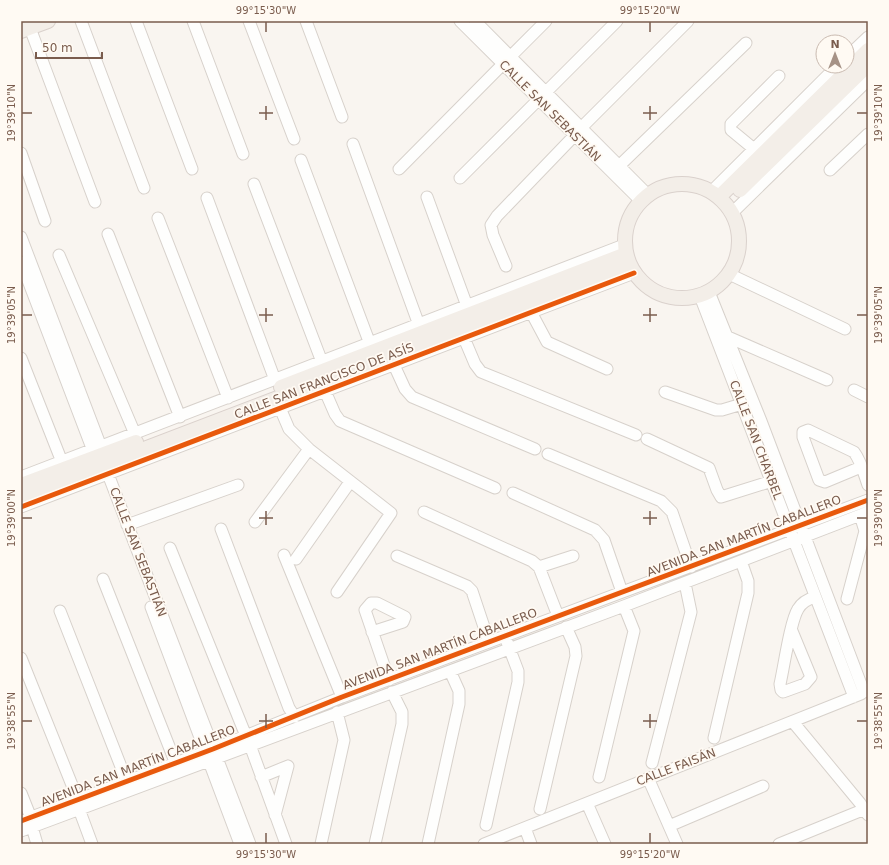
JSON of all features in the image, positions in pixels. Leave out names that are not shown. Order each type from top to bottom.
[{"type":"main road","points":[[24,25],[48,21]]},
{"type":"main road","points":[[722,202],[868,50]]},
{"type":"main road","points":[[722,202],[868,65]]},
{"type":"main road","points":[[690,184],[722,202],[739,232],[738,255],[729,274],[720,284],[705,294],[681,299],[663,296],[646,287],[628,259],[628,222],[644,198],[668,186],[690,184]]},
{"type":"main road","name":"CALLE SAN FRANCISCO DE ASÍS","points":[[21,496],[101,462],[628,259]]},
{"type":"main road","name":"CALLE SAN FRANCISCO DE ASÍS","points":[[21,485],[101,462]]},
{"type":"street","points":[[81,21],[144,188]]},
{"type":"street","points":[[136,21],[192,169]]},
{"type":"street","points":[[193,21],[243,154]]},
{"type":"street","points":[[249,21],[294,139]]},
{"type":"street","points":[[306,21],[342,117]]},
{"type":"street","name":"CALLE SAN SEBASTIÁN","points":[[460,21],[507,60]]},
{"type":"street","name":"CALLE SAN SEBASTIÁN","points":[[475,21],[507,60],[644,198]]},
{"type":"street","points":[[399,169],[546,21]]},
{"type":"street","points":[[460,178],[617,21]]},
{"type":"street","points":[[506,266],[493,235],[491,225],[497,216],[688,21]]},
{"type":"street","points":[[24,25],[95,202]]},
{"type":"street","points":[[855,49],[868,37]]},
{"type":"street","points":[[619,166],[746,43]]},
{"type":"street","points":[[722,202],[754,149],[829,74]]},
{"type":"street","points":[[754,149],[731,130],[731,124],[779,76]]},
{"type":"street","points":[[722,202],[868,80]]},
{"type":"street","name":"CALLE SAN SEBASTIÁN","points":[[578,132],[619,166],[644,198]]},
{"type":"street","points":[[830,170],[868,134]]},
{"type":"street","points":[[353,144],[419,325]]},
{"type":"street","points":[[21,153],[45,221]]},
{"type":"street","points":[[301,160],[370,344]]},
{"type":"street","points":[[254,184],[322,362]]},
{"type":"street","points":[[427,197],[467,306]]},
{"type":"street","points":[[207,198],[275,380]]},
{"type":"street","points":[[158,218],[228,398]]},
{"type":"street","points":[[108,234],[180,417]]},
{"type":"street","name":"CALLE SAN SEBASTIÁN","points":[[21,237],[101,462],[211,755],[250,844]]},
{"type":"street","points":[[59,254],[134,434]]},
{"type":"street","name":"CALLE SAN FRANCISCO DE ASÍS","points":[[21,507],[101,462],[134,434],[467,306],[628,259]]},
{"type":"street","name":"CALLE SAN FRANCISCO DE ASÍS","points":[[21,477],[62,462],[101,462],[280,408],[532,312],[628,259]]},
{"type":"street","name":"CALLE SAN SEBASTIÁN","points":[[21,262],[127,525],[211,755],[240,844]]},
{"type":"street","points":[[729,274],[845,328]]},
{"type":"street","name":"CALLE SAN CHARBEL","points":[[705,294],[728,337],[801,524],[862,693]]},
{"type":"street","name":"CALLE SAN CHARBEL","points":[[705,294],[742,404],[816,597],[862,693]]},
{"type":"street","points":[[532,312],[547,342],[607,369]]},
{"type":"street","points":[[728,337],[827,380]]},
{"type":"street","points":[[464,338],[475,364],[481,372],[636,435]]},
{"type":"street","points":[[21,358],[62,462]]},
{"type":"street","points":[[394,365],[405,389],[412,397],[535,449]]},
{"type":"street","points":[[854,390],[868,397]]},
{"type":"street","points":[[325,391],[336,418],[340,421],[495,488]]},
{"type":"street","points":[[665,392],[716,410],[722,410],[742,404]]},
{"type":"street","points":[[280,408],[289,429],[309,450],[391,513],[337,592]]},
{"type":"street","points":[[861,467],[825,482],[821,482],[803,437],[803,432],[808,430],[852,450],[856,454],[868,485]]},
{"type":"street","points":[[647,439],[709,468],[721,497],[772,482]]},
{"type":"street","points":[[255,522],[309,450]]},
{"type":"street","points":[[548,454],[662,501],[672,512],[691,567]]},
{"type":"street","points":[[296,559],[350,482]]},
{"type":"street","points":[[127,525],[238,485]]},
{"type":"street","points":[[513,493],[595,530],[600,534],[604,540],[622,592]]},
{"type":"street","name":"AVENIDA SAN MARTÍN CABALLERO","points":[[248,741],[294,717],[342,697],[691,567],[789,528],[868,500]]},
{"type":"street","points":[[424,512],[532,561],[539,567],[558,616]]},
{"type":"street","points":[[847,599],[865,531],[864,513]]},
{"type":"street","name":"AVENIDA SAN MARTÍN CABALLERO","points":[[26,824],[248,741],[337,712],[450,671],[685,583],[864,513]]},
{"type":"street","points":[[221,529],[289,708],[294,717]]},
{"type":"street","points":[[170,548],[248,741],[286,844]]},
{"type":"street","points":[[284,556],[342,697]]},
{"type":"street","points":[[397,556],[467,586],[472,591],[489,642]]},
{"type":"street","points":[[539,567],[573,556]]},
{"type":"street","points":[[714,738],[748,592],[748,581],[741,561]]},
{"type":"street","points":[[103,578],[176,764]]},
{"type":"street","points":[[652,763],[691,612],[685,583]]},
{"type":"street","points":[[792,631],[811,677],[805,684],[783,692],[780,690],[780,684],[792,631],[798,610],[808,599],[816,597]]},
{"type":"street","points":[[599,777],[634,631],[624,606]]},
{"type":"street","points":[[60,611],[128,782]]},
{"type":"street","points":[[540,808],[576,656],[575,646],[566,627]]},
{"type":"street","points":[[372,632],[389,680]]},
{"type":"street","points":[[486,825],[518,682],[518,671],[505,636]]},
{"type":"street","points":[[21,658],[92,844]]},
{"type":"street","points":[[428,844],[459,704],[459,692],[450,671]]},
{"type":"street","points":[[375,844],[402,724],[402,712],[392,692]]},
{"type":"street","name":"CALLE FAISÁN","points":[[484,844],[793,722],[862,693]]},
{"type":"street","points":[[321,844],[344,740],[337,712]]},
{"type":"street","points":[[779,844],[866,812],[793,722]]},
{"type":"street","name":"AVENIDA SAN MARTÍN CABALLERO","points":[[78,805],[128,782],[176,764],[211,755]]},
{"type":"street","points":[[261,777],[288,766],[275,815]]},
{"type":"street","points":[[648,778],[677,844]]},
{"type":"street","points":[[669,826],[763,786]]},
{"type":"street","points":[[21,793],[26,824],[37,844]]},
{"type":"street","points":[[587,803],[605,844]]},
{"type":"street","points":[[525,828],[531,844]]},
{"type":"cycle path","points":[[21,507],[634,273]]},
{"type":"cycle path","points":[[21,821],[213,749],[342,697],[868,500]]}]
